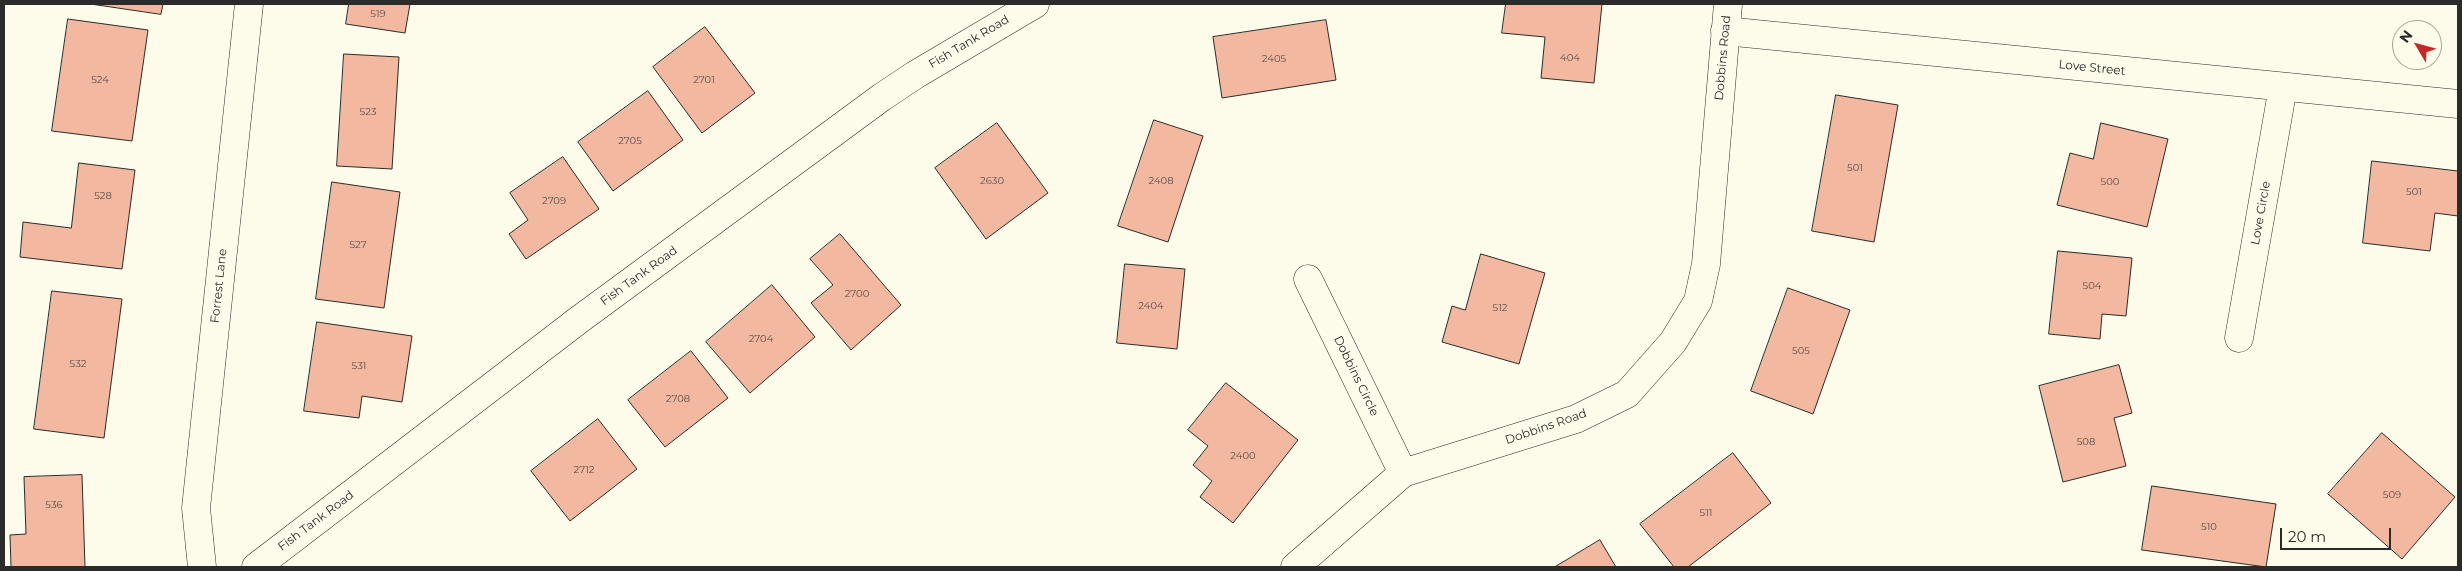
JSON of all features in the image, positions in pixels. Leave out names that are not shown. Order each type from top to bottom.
[{"type":"street","name":"Forrest Lane","points":[[202,567],[196,508],[249,4]]},
{"type":"street","name":"Fish Tank Road","points":[[256,567],[580,319],[882,97],[915,75],[1034,4]]},
{"type":"street","name":"Dobbins Road","points":[[1295,567],[1403,473],[1576,419],[1627,394],[1672,342],[1698,301],[1706,264],[1728,4]]},
{"type":"street","name":"Love Street","points":[[1725,31],[2458,104]]},
{"type":"street","name":"Love Circle","points":[[2239,338],[2283,87]]},
{"type":"street","name":"Dobbins Circle","points":[[1308,279],[1403,473]]},
{"type":"building","points":[[91,4],[163,4],[161,14]]},
{"type":"building","points":[[349,4],[410,4],[405,33],[346,24]]},
{"type":"building","points":[[1506,4],[1602,4],[1594,83],[1541,78],[1545,37],[1502,33]]},
{"type":"building","points":[[68,19],[148,30],[132,141],[52,131]]},
{"type":"building","points":[[1326,20],[1336,80],[1222,98],[1213,37]]},
{"type":"building","points":[[705,27],[755,93],[702,133],[653,67]]},
{"type":"building","points":[[344,54],[399,57],[392,169],[337,166]]},
{"type":"building","points":[[648,91],[683,140],[613,191],[578,142]]},
{"type":"building","points":[[1836,95],[1898,105],[1874,242],[1812,231]]},
{"type":"building","points":[[1154,120],[1203,136],[1168,242],[1118,226]]},
{"type":"building","points":[[997,123],[1048,193],[986,239],[935,168]]},
{"type":"building","points":[[2101,123],[2168,139],[2147,227],[2057,205],[2070,153],[2093,159]]},
{"type":"building","points":[[563,157],[599,209],[526,259],[509,234],[528,220],[510,193]]},
{"type":"building","points":[[2372,161],[2458,171],[2458,216],[2435,213],[2430,251],[2363,243]]},
{"type":"building","points":[[79,163],[135,170],[122,269],[20,257],[23,222],[71,228]]},
{"type":"building","points":[[332,182],[400,192],[384,308],[316,299]]},
{"type":"building","points":[[840,234],[901,305],[851,350],[811,303],[833,285],[810,259]]},
{"type":"building","points":[[2058,251],[2132,258],[2126,316],[2102,314],[2100,339],[2049,334]]},
{"type":"building","points":[[1481,254],[1545,273],[1519,364],[1442,342],[1452,306],[1465,310]]},
{"type":"building","points":[[1125,264],[1185,269],[1177,349],[1117,343]]},
{"type":"building","points":[[772,285],[815,337],[750,393],[706,342]]},
{"type":"building","points":[[1788,288],[1850,310],[1813,414],[1751,391]]},
{"type":"building","points":[[52,291],[122,299],[104,438],[34,429]]},
{"type":"building","points":[[317,322],[412,336],[402,402],[362,396],[359,418],[304,411]]},
{"type":"building","points":[[691,351],[728,398],[665,447],[628,400]]},
{"type":"building","points":[[2119,365],[2132,413],[2114,418],[2126,466],[2063,482],[2039,386]]},
{"type":"building","points":[[1226,383],[1298,440],[1233,523],[1200,497],[1212,481],[1193,465],[1208,446],[1188,430]]},
{"type":"building","points":[[598,419],[637,469],[570,521],[531,471]]},
{"type":"building","points":[[2382,433],[2455,497],[2402,559],[2328,494]]},
{"type":"building","points":[[1733,453],[1771,503],[1688,567],[1674,567],[1640,524]]},
{"type":"building","points":[[82,475],[85,567],[11,567],[10,535],[26,534],[24,477]]},
{"type":"building","points":[[2152,486],[2276,504],[2266,567],[2142,550]]},
{"type":"building","points":[[1600,540],[1616,567],[1555,567]]}]
